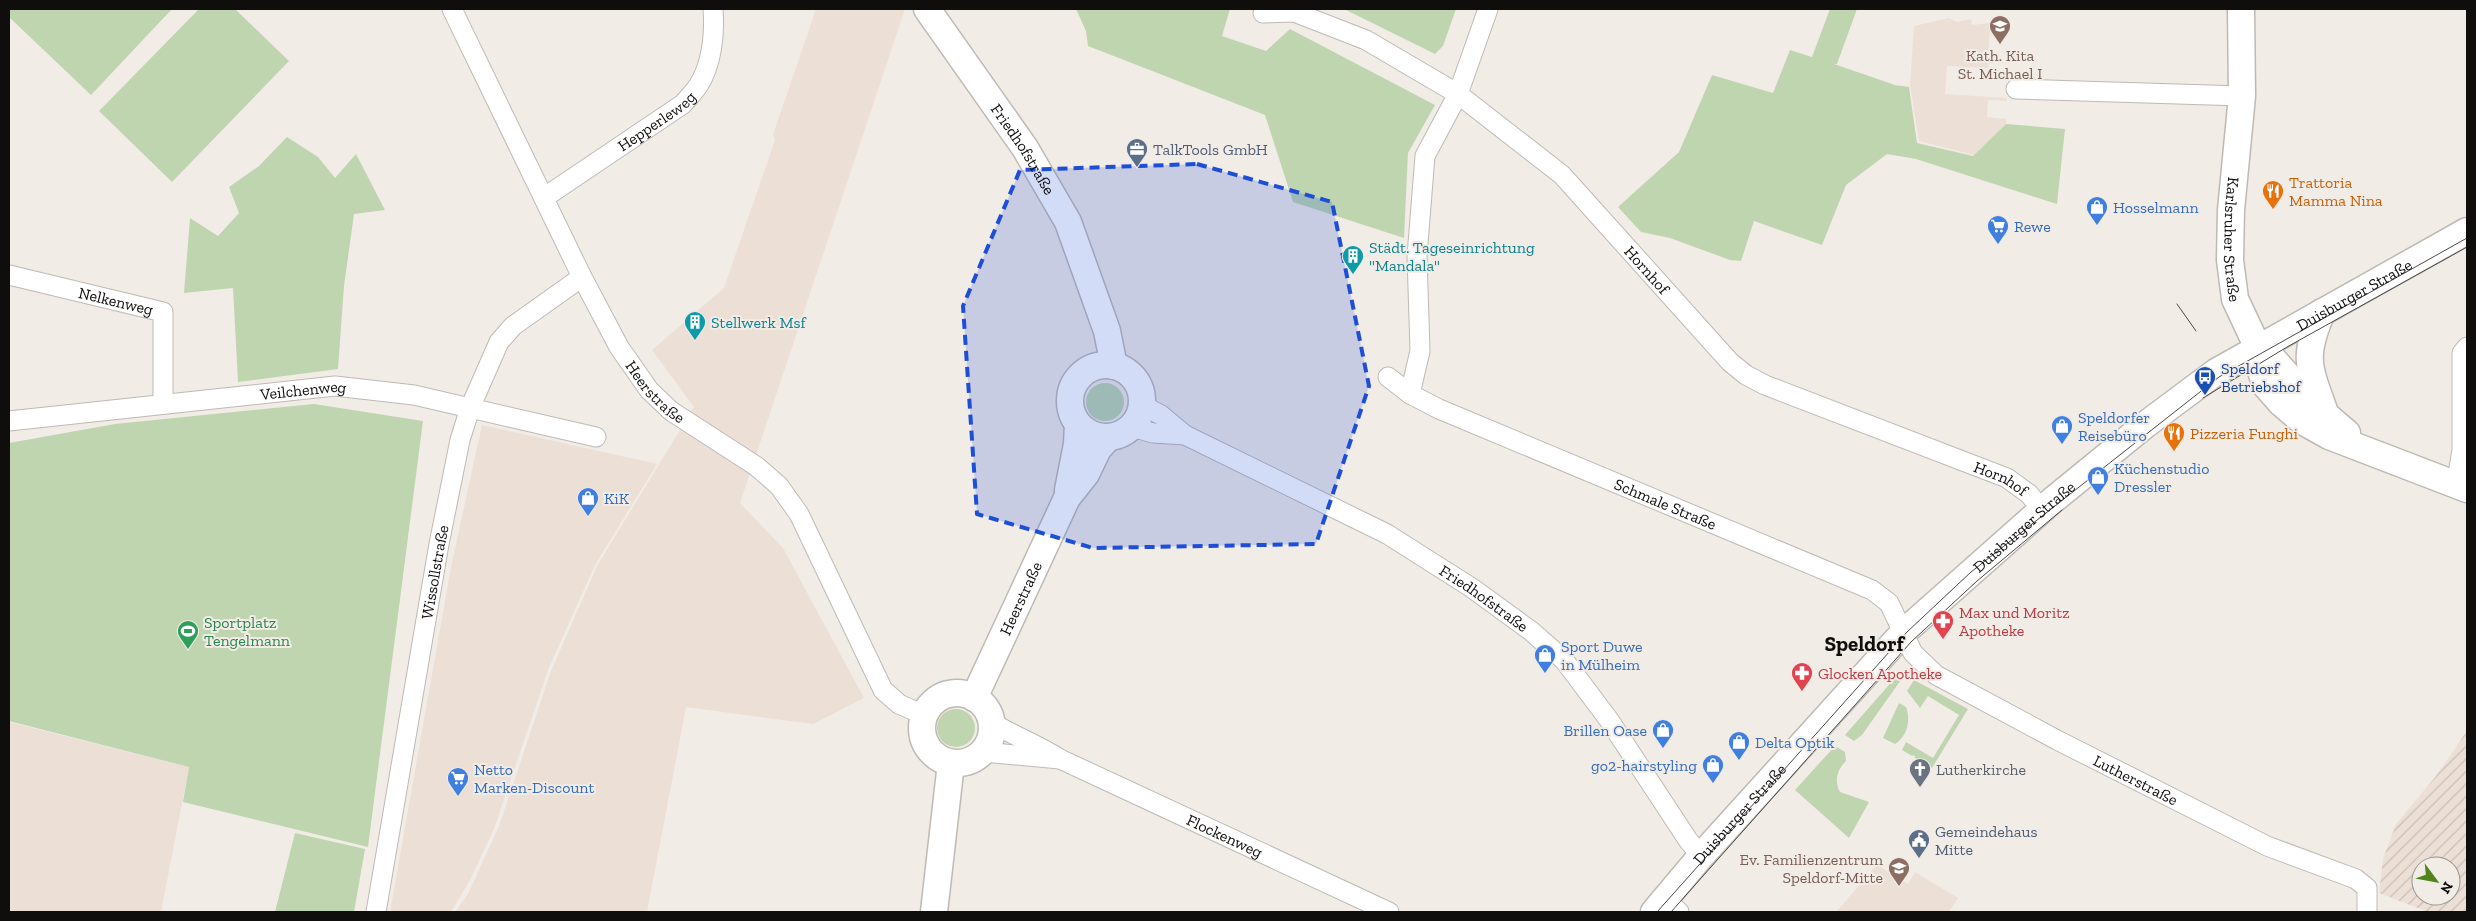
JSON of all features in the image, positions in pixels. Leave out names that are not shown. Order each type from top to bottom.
[{"type":"street","name":"Heerstraße","points":[[452,9],[545,197],[582,277],[619,347],[649,390],[670,411],[756,466],[779,486],[799,514],[883,690],[899,704],[924,715]]},
{"type":"street","name":"Hepperleweg","points":[[545,197],[683,104],[699,85],[709,57],[714,27],[713,9]]},
{"type":"street","name":"Friedhofstraße","points":[[928,9],[1024,148],[1068,222],[1107,331],[1114,366]]},
{"type":"street","points":[[1410,394],[1420,351],[1416,256],[1425,156],[1458,94],[1488,9]]},
{"type":"street","name":"Karlsruher Straße","points":[[2241,9],[2242,96],[2231,210],[2230,260],[2235,299],[2258,348]]},
{"type":"street","name":"Hornhof","points":[[1263,13],[1294,12],[1366,40],[1458,94],[1562,175],[1730,362],[1746,375],[1765,385],[2007,478],[2029,494],[2042,510]]},
{"type":"street","points":[[2016,89],[2242,96]]},
{"type":"street","name":"Duisburger Straße","points":[[1666,908],[1701,856],[1904,632],[2042,510],[2178,399],[2229,364],[2467,231]]},
{"type":"street","name":"Nelkenweg","points":[[9,275],[163,312],[163,404]]},
{"type":"street","name":"Wissollstraße","points":[[376,912],[439,544],[460,440],[470,408],[496,349],[508,331],[534,310],[582,277]]},
{"type":"street","name":"Friedhofstraße","points":[[1078,425],[1070,406],[1070,396],[1078,378],[1085,371],[1089,359],[1096,302]]},
{"type":"street","points":[[2322,312],[2315,328],[2308,357],[2312,376],[2326,415]]},
{"type":"street","points":[[2258,348],[2260,368],[2266,386],[2281,403],[2308,425],[2329,436],[2363,447],[2462,487],[2462,353],[2467,347]]},
{"type":"street","points":[[2258,348],[2274,360],[2312,402],[2363,447]]},
{"type":"street","points":[[1078,425],[1086,432],[1108,438],[1125,432],[1137,416],[1142,394],[1135,380],[1124,370],[1104,365],[1085,371]]},
{"type":"street","name":"Schmale Straße","points":[[1388,377],[1410,394],[1439,409],[1872,590],[1889,603],[1904,632]]},
{"type":"street","name":"Veilchenweg","points":[[9,421],[336,386],[414,395],[596,437]]},
{"type":"street","name":"Friedhofstraße","points":[[1137,416],[1161,415],[1185,436],[1387,534],[1472,588],[1531,631],[1564,660],[1609,720],[1688,840],[1701,856]]},
{"type":"street","name":"Heerstraße","points":[[1067,498],[1077,444],[1078,425]]},
{"type":"street","name":"Heerstraße","points":[[974,698],[1067,498],[1086,474],[1098,449],[1108,438]]},
{"type":"street","name":"Lutherstraße","points":[[1904,632],[1913,653],[1936,675],[2057,740],[2249,837],[2356,879],[2367,888],[2369,900],[2367,912]]},
{"type":"street","points":[[954,693],[974,698],[988,712],[991,722],[989,743],[983,752],[974,759],[963,763],[951,763],[937,757],[926,746],[922,736],[924,715],[929,706],[945,695],[954,693]]},
{"type":"street","name":"Flockenweg","points":[[991,722],[1008,732],[1037,744],[1060,759],[1390,912]]},
{"type":"street","name":"Flockenweg","points":[[983,752],[1060,759]]},
{"type":"street","points":[[934,912],[951,763]]},
{"type":"highlighted area","points":[[1197,164],[1332,202],[1369,386],[1316,544],[1093,548],[977,514],[963,306],[1020,170]]},
{"type":"shaded area","points":[[816,9],[905,9],[740,503],[783,548],[864,698],[813,724],[686,707],[647,912],[455,912],[468,894],[499,826],[551,671],[597,566],[694,407],[652,350],[724,288],[775,140],[773,135]]},
{"type":"shaded area","points":[[1949,18],[1957,22],[1971,19],[1972,25],[1990,23],[1988,68],[1947,66],[1945,94],[2007,98],[2007,101],[1988,100],[1987,117],[2006,119],[2006,124],[1974,155],[1919,141],[1910,85],[1914,26]]},
{"type":"shaded area","points":[[482,425],[657,464],[595,565],[548,670],[494,829],[470,880],[451,912],[390,912],[451,567]]},
{"type":"shaded area","points":[[9,722],[189,767],[161,912],[9,912]]},
{"type":"shaded area","points":[[2467,731],[2467,912],[2428,912],[2413,906],[2461,906],[2461,856],[2411,856],[2411,905],[2379,893],[2383,859],[2396,824],[2436,776]]},
{"type":"shaded area","name":"Ev. Familienzentrum Speldorf-Mitte","points":[[1877,865],[1908,884],[1915,872],[1958,898],[1949,912],[1836,912]]},
{"type":"green space","points":[[9,9],[172,9],[91,95],[9,17]]},
{"type":"green space","points":[[199,9],[235,9],[289,61],[172,182],[99,111]]},
{"type":"green space","points":[[1076,9],[1230,9],[1222,36],[1266,51],[1290,29],[1435,105],[1408,153],[1404,238],[1293,202],[1265,115],[1088,46],[1086,31]]},
{"type":"green space","points":[[1344,9],[1456,9],[1443,46],[1435,54]]},
{"type":"green space","points":[[1830,9],[1857,9],[1837,64],[1834,64],[1895,85],[1909,87],[1917,143],[1973,156],[2006,124],[2065,129],[2057,204],[1916,159],[1887,154],[1846,185],[1822,245],[1754,221],[1741,261],[1730,260],[1670,238],[1641,232],[1618,207],[1679,152],[1712,75],[1773,93],[1790,50],[1812,57]]},
{"type":"green space","points":[[287,137],[318,157],[335,178],[356,154],[385,210],[354,214],[344,286],[338,369],[238,382],[233,288],[184,293],[190,218],[218,236],[239,213],[229,187],[259,166]]},
{"type":"green space","points":[[1105,383],[1118,389],[1124,402],[1118,415],[1105,421],[1092,415],[1086,402],[1092,389]]},
{"type":"green space","points":[[314,404],[423,421],[368,847],[183,802],[189,767],[9,721],[9,443],[115,424]]},
{"type":"green space","points":[[1903,677],[1862,735],[1854,741],[1845,735],[1895,678]]},
{"type":"green space","points":[[1914,680],[1968,709],[1932,768],[1926,762],[1924,763],[1915,758],[1914,755],[1912,756],[1902,750],[1906,742],[1933,758],[1959,715],[1928,696],[1920,708],[1907,691]]},
{"type":"green space","points":[[1899,703],[1906,707],[1908,723],[1902,737],[1895,744],[1883,738]]},
{"type":"green space","points":[[956,709],[969,715],[975,728],[969,741],[956,747],[943,741],[937,728],[943,715]]},
{"type":"green space","points":[[1835,746],[1845,752],[1846,761],[1840,768],[1837,776],[1840,792],[1869,802],[1849,838],[1795,790]]},
{"type":"green space","points":[[295,833],[365,849],[354,912],[275,912]]},
{"type":"tram line","points":[[1657,912],[1907,632],[1971,572],[2219,377],[2467,238]]},
{"type":"tram line","points":[[2203,398],[2287,347],[2467,247]]},
{"type":"tram line","points":[[2177,304],[2196,331]]},
{"type":"tram line","points":[[1671,912],[1911,642],[1977,581],[2062,510]]},
{"type":"place","name":"Kath. Kita St. Michael I","points":[[2000,45]]},
{"type":"place","name":"TalkTools GmbH","points":[[1137,168]]},
{"type":"place","name":"Trattoria Mamma Nina","points":[[2273,210]]},
{"type":"place","name":"Hosselmann","points":[[2097,226]]},
{"type":"place","name":"Rewe","points":[[1998,245]]},
{"type":"place","name":"Städt. Tageseinrichtung \"Mandala\"","points":[[1353,275]]},
{"type":"place","name":"Stellwerk Msf","points":[[695,341]]},
{"type":"place","name":"Speldorf Betriebshof","points":[[2205,396]]},
{"type":"place","name":"Speldorfer Reisebüro","points":[[2062,445]]},
{"type":"place","name":"Pizzeria Funghi","points":[[2174,452]]},
{"type":"place","name":"Küchenstudio Dressler","points":[[2098,496]]},
{"type":"place","name":"KiK","points":[[588,517]]},
{"type":"place","name":"Max und Moritz Apotheke","points":[[1943,640]]},
{"type":"place","name":"Sportplatz Tengelmann","points":[[188,650]]},
{"type":"place","name":"Sport Duwe in Mülheim","points":[[1545,674]]},
{"type":"place","name":"Glocken Apotheke","points":[[1802,692]]},
{"type":"place","name":"Brillen Oase","points":[[1663,749]]},
{"type":"place","name":"Delta Optik","points":[[1739,761]]},
{"type":"place","name":"go2-hairstyling","points":[[1713,784]]},
{"type":"place","name":"Lutherkirche","points":[[1920,788]]},
{"type":"place","name":"Netto Marken-Discount","points":[[458,797]]},
{"type":"place","name":"Gemeindehaus Mitte","points":[[1919,859]]},
{"type":"place","name":"Ev. Familienzentrum Speldorf-Mitte","points":[[1899,887]]},
{"type":"district","name":"Speldorf","points":[[1864,644]]}]
